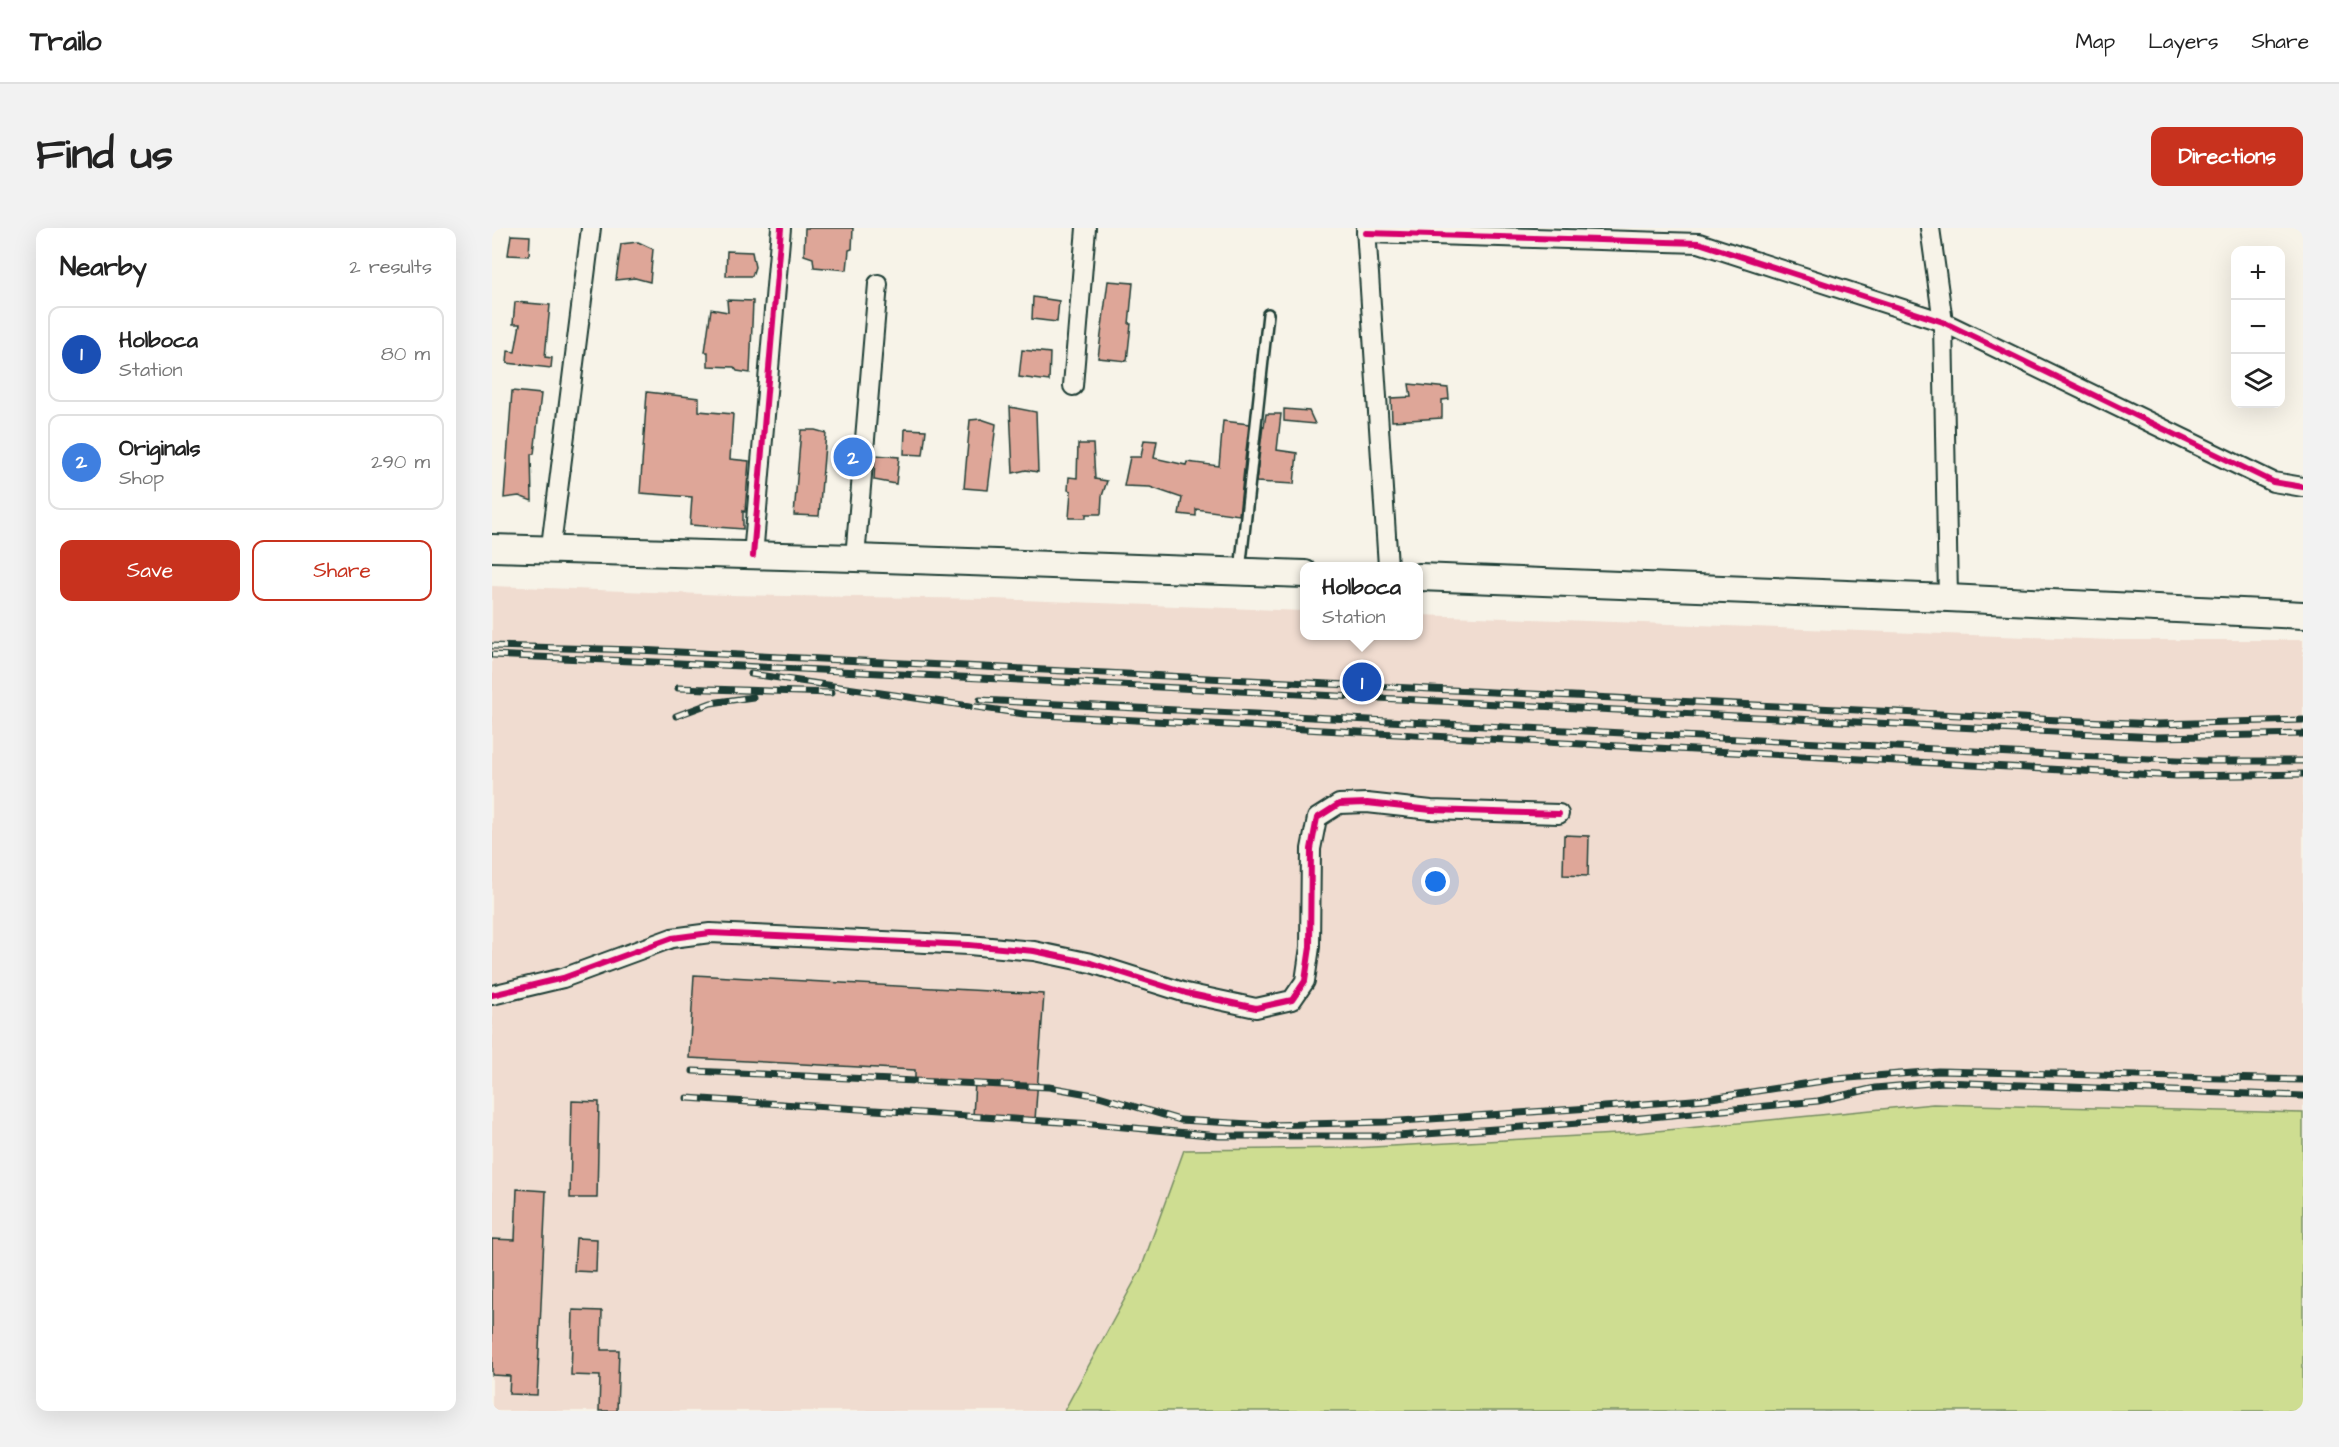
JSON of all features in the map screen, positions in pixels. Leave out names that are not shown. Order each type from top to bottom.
[{"type":"main road","points":[[492,548],[553,548],[1300,574]]},
{"type":"main road","points":[[1423,577],[2303,615]]},
{"type":"street","points":[[553,548],[552,538],[591,228]]},
{"type":"street","points":[[753,556],[781,228]]},
{"type":"street","points":[[1073,386],[1086,228]]},
{"type":"street","points":[[1930,228],[1943,322],[1948,598]]},
{"type":"street","points":[[1388,562],[1366,231],[1699,236],[1943,322],[2272,482],[2303,487]]},
{"type":"street","points":[[855,558],[878,284]]},
{"type":"street","points":[[492,995],[563,978],[672,938],[710,933],[969,945],[1034,951],[1090,963],[1186,993],[1256,1008],[1292,1000],[1305,981],[1310,947],[1311,849],[1317,818],[1339,804],[1367,803],[1431,810],[1559,814]]},
{"type":"lane","points":[[1239,572],[1268,314]]},
{"type":"shaded area","points":[[492,586],[729,595],[994,599],[1300,611],[1300,640],[1423,640],[1423,615],[2112,640],[2303,640],[2303,1113],[1933,1104],[1636,1133],[1354,1148],[1184,1150],[1141,1269],[1064,1411],[492,1411]]},
{"type":"green space","points":[[1933,1104],[2303,1113],[2303,1411],[1064,1411],[1141,1269],[1184,1150],[1354,1148],[1636,1133]]},
{"type":"building","points":[[805,228],[853,228],[852,249],[849,250],[847,270],[814,267],[813,258],[804,255]]},
{"type":"building","points":[[511,235],[530,236],[529,256],[508,255]]},
{"type":"building","points":[[638,242],[653,249],[650,282],[635,278],[616,280],[621,244]]},
{"type":"building","points":[[727,251],[752,252],[755,267],[752,276],[726,276]]},
{"type":"building","points":[[1108,281],[1133,283],[1127,361],[1098,358]]},
{"type":"building","points":[[1033,297],[1059,301],[1057,322],[1032,319]]},
{"type":"building","points":[[727,300],[753,301],[750,373],[737,371],[734,367],[708,366],[708,352],[705,352],[711,309],[728,312]]},
{"type":"building","points":[[515,302],[550,305],[545,357],[552,358],[551,368],[507,363],[508,351],[515,352],[520,324],[513,324]]},
{"type":"building","points":[[1022,350],[1050,353],[1049,381],[1019,377]]},
{"type":"building","points":[[1409,384],[1448,388],[1449,399],[1442,400],[1442,418],[1392,421],[1391,398],[1411,397]]},
{"type":"building","points":[[512,391],[541,394],[534,454],[531,454],[532,501],[519,496],[504,498]]},
{"type":"building","points":[[647,392],[699,398],[699,411],[733,414],[730,459],[749,461],[743,529],[690,525],[692,497],[640,493]]},
{"type":"building","points":[[1010,407],[1036,412],[1038,472],[1026,470],[1013,473]]},
{"type":"building","points":[[1284,409],[1309,411],[1315,424],[1284,421]]},
{"type":"building","points":[[1266,414],[1281,414],[1277,450],[1297,453],[1294,484],[1256,482]]},
{"type":"building","points":[[981,419],[996,424],[988,490],[964,488],[970,420]]},
{"type":"building","points":[[1223,421],[1249,424],[1239,515],[1196,509],[1196,516],[1179,514],[1182,498],[1150,487],[1124,486],[1130,457],[1141,457],[1144,440],[1157,441],[1154,458],[1186,465],[1187,462],[1219,466]]},
{"type":"building","points":[[905,429],[926,430],[923,455],[904,454]]},
{"type":"building","points":[[801,430],[826,433],[819,516],[794,515]]},
{"type":"building","points":[[1078,444],[1093,444],[1095,479],[1107,481],[1102,496],[1101,514],[1086,514],[1086,518],[1069,518],[1071,491],[1068,490],[1069,477],[1077,478]]},
{"type":"building","points":[[875,455],[899,457],[896,484],[874,480]]},
{"type":"building","points":[[1564,835],[1589,836],[1588,876],[1563,875]]},
{"type":"building","points":[[694,975],[1044,994],[1035,1120],[973,1116],[975,1082],[915,1079],[915,1070],[689,1058]]},
{"type":"building","points":[[572,1101],[599,1102],[597,1198],[570,1198]]},
{"type":"building","points":[[517,1189],[546,1191],[537,1395],[509,1394],[510,1376],[492,1375],[492,1239],[515,1240]]},
{"type":"building","points":[[576,1238],[597,1239],[596,1272],[574,1271]]},
{"type":"building","points":[[573,1310],[602,1311],[601,1350],[619,1350],[617,1411],[599,1411],[600,1376],[571,1375]]},
{"type":"railway","points":[[492,646],[637,650],[2059,720],[2158,724],[2303,720]]},
{"type":"railway","points":[[492,655],[2157,737],[2303,734]]},
{"type":"railway","points":[[751,674],[1024,714],[2176,776],[2303,774]]},
{"type":"railway","points":[[678,688],[831,693]]},
{"type":"railway","points":[[676,716],[711,703],[753,697]]},
{"type":"railway","points":[[980,700],[2071,756],[2203,761],[2303,761]]},
{"type":"railway","points":[[693,1071],[1049,1087],[1099,1096],[1180,1120],[1268,1125],[1386,1122],[1619,1106],[1705,1099],[1836,1079],[1938,1071],[2303,1080]]},
{"type":"railway","points":[[687,1098],[1092,1124],[1219,1136],[1398,1136],[1620,1120],[1818,1101],[1875,1088],[1943,1082],[2303,1096]]},
{"type":"cycle path","points":[[753,556],[781,228]]},
{"type":"cycle path","points":[[1366,233],[1699,243],[1943,322],[2273,482],[2303,487]]},
{"type":"cycle path","points":[[492,995],[563,978],[672,938],[710,933],[969,945],[1034,951],[1091,963],[1186,993],[1256,1008],[1292,1000],[1305,981],[1310,947],[1311,849],[1317,818],[1339,804],[1367,803],[1431,810],[1559,814]]},
{"type":"place","name":"Originals","points":[[853,457]]},
{"type":"place","name":"Holboca","points":[[1362,682]]}]
